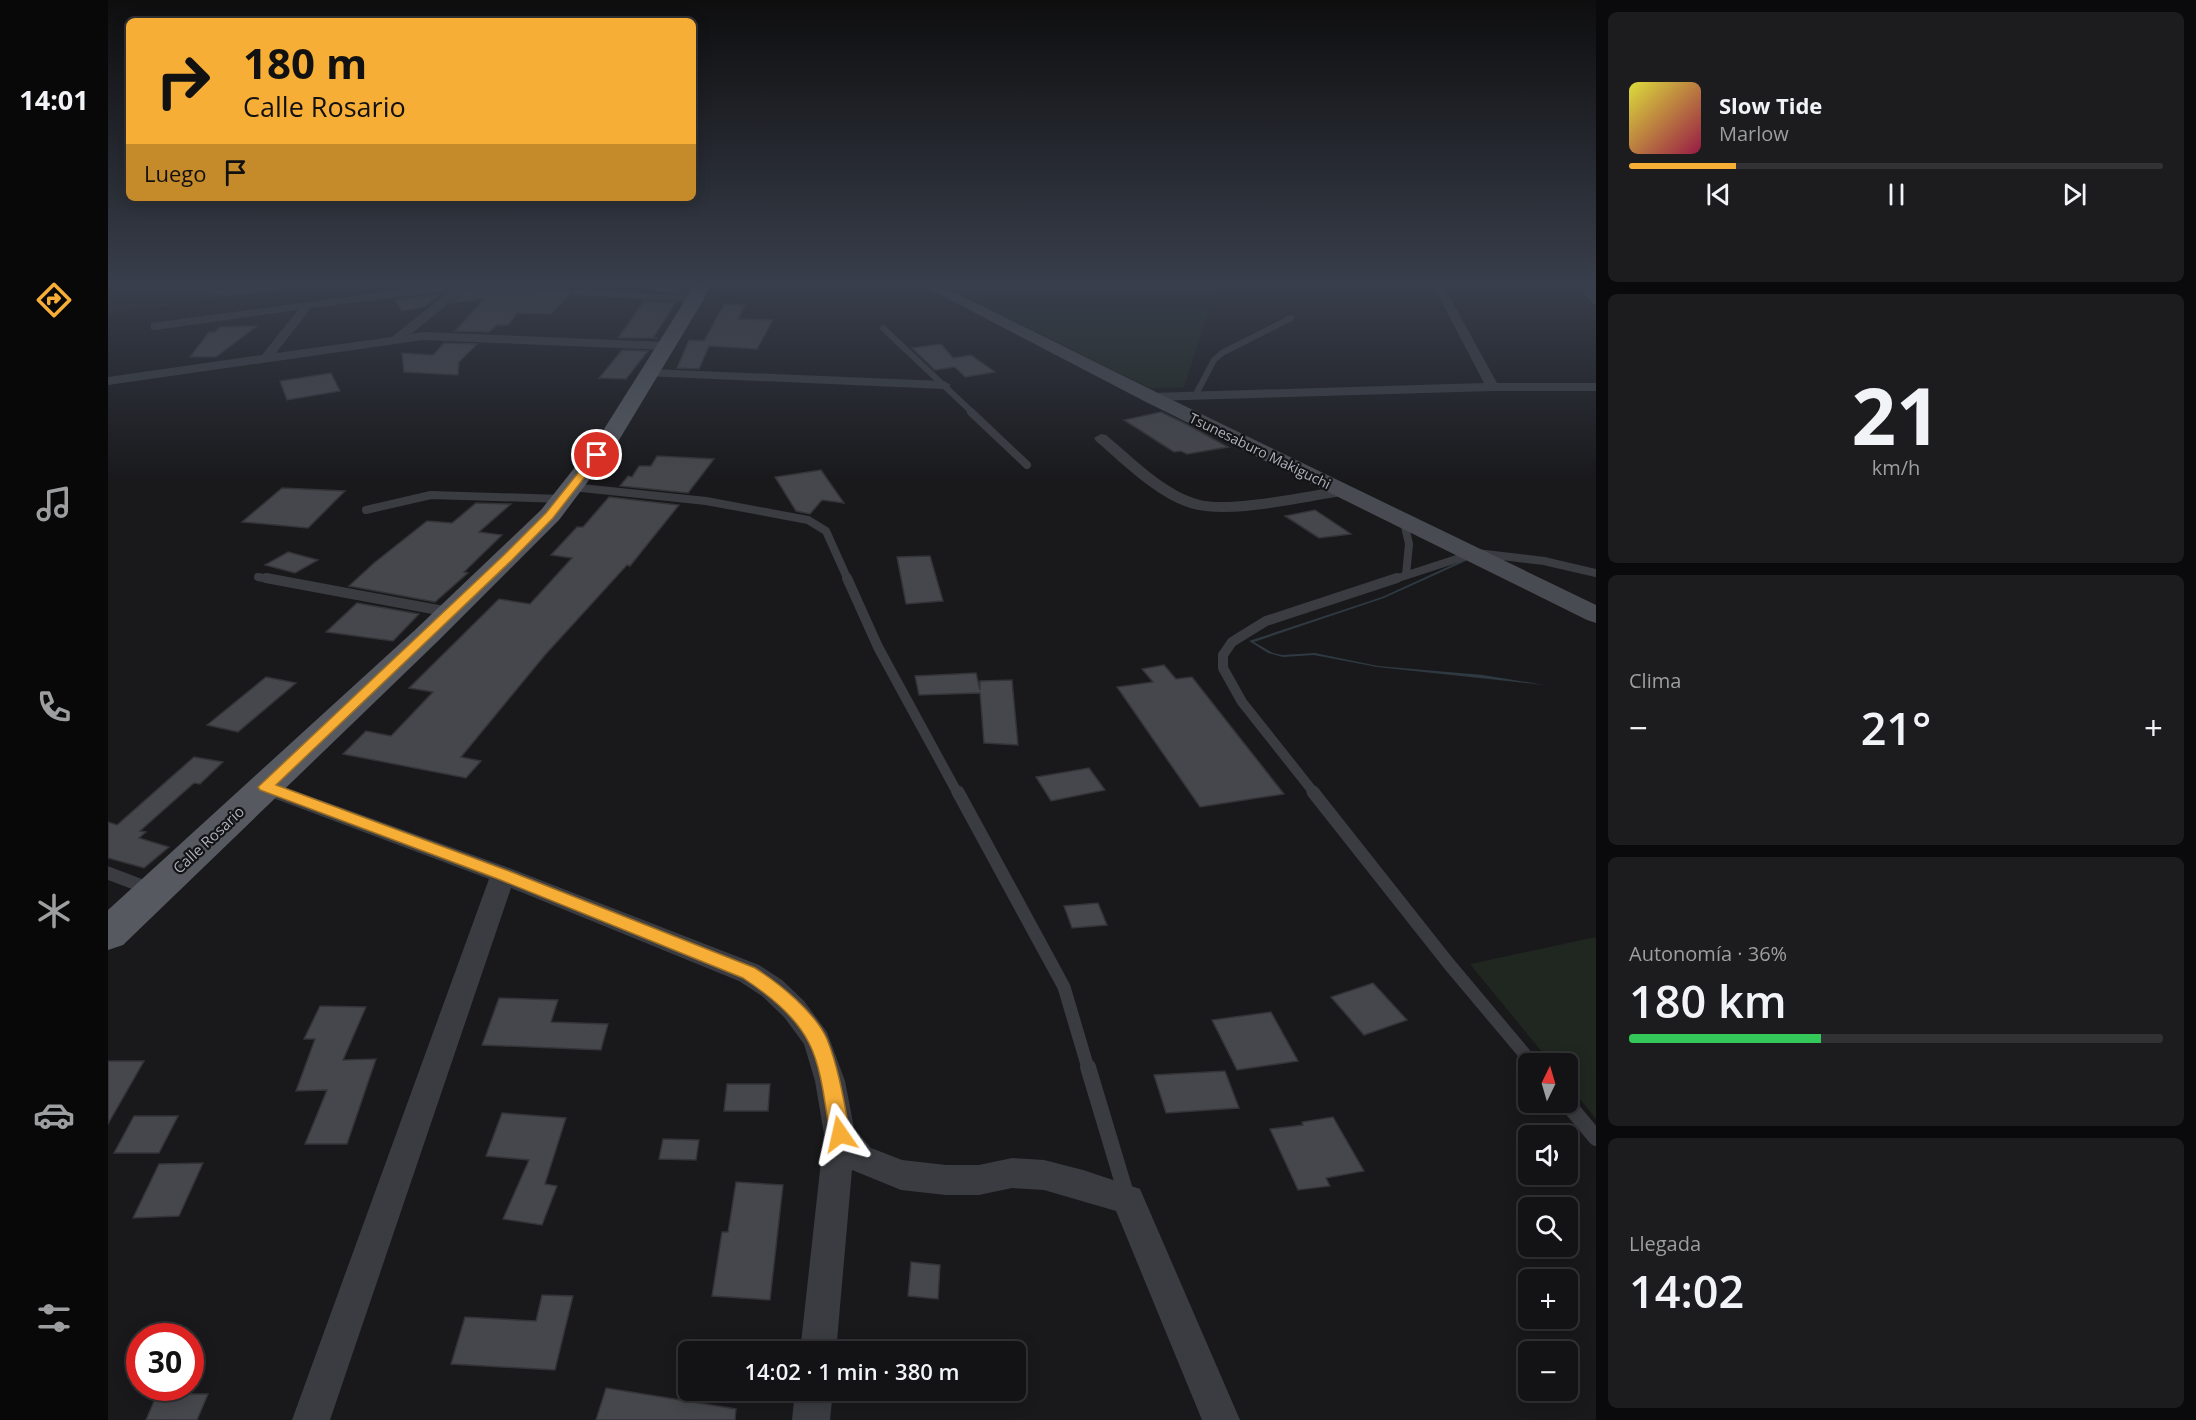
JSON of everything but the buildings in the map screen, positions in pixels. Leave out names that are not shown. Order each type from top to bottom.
[{"type":"main road","name":"Calle Rosario","points":[[108,934],[451,612],[550,515],[608,440],[665,349]]},
{"type":"street","points":[[266,358],[273,349]]},
{"type":"street","points":[[108,381],[326,349]]},
{"type":"street","name":"Tsunesaburo Makiguchi","points":[[1056,349],[1596,615]]},
{"type":"street","points":[[1473,349],[1493,387]]},
{"type":"street","points":[[651,374],[944,384]]},
{"type":"street","points":[[1151,397],[1493,387],[1596,387]]},
{"type":"street","points":[[1101,438],[1162,487],[1196,505],[1222,507],[1342,491]]},
{"type":"street","points":[[266,787],[503,875],[749,973],[772,988],[794,1008],[818,1040],[830,1081],[840,1134],[819,1341]]},
{"type":"street","points":[[311,1420],[503,875]]},
{"type":"street","points":[[840,1134],[860,1158],[902,1175],[946,1180],[979,1180],[1012,1173],[1044,1175],[1128,1200],[1221,1420]]},
{"type":"street","points":[[811,1420],[813,1401]]},
{"type":"lane","points":[[906,349],[1027,465]]},
{"type":"lane","points":[[1196,396],[1214,360],[1229,349]]},
{"type":"lane","points":[[366,510],[431,495],[567,493],[706,501],[808,520],[826,531],[878,647],[1064,987],[1128,1200]]},
{"type":"lane","points":[[1404,522],[1409,544],[1406,575]]},
{"type":"lane","points":[[1524,1053],[1449,964],[1242,702],[1223,668],[1223,655],[1232,642],[1266,621],[1470,553],[1526,558],[1596,573]]},
{"type":"lane","points":[[258,577],[451,612]]},
{"type":"lane","points":[[108,873],[154,891]]},
{"type":"lane","points":[[1575,1113],[1596,1138]]},
{"type":"shaded area","points":[[1072,349],[1196,349],[1184,387],[1150,388]]},
{"type":"shaded area","points":[[1465,559],[1468,560],[1384,598],[1254,642],[1273,653],[1282,655],[1315,653],[1378,666],[1483,675],[1545,685],[1377,667],[1314,655],[1283,657],[1268,653],[1249,641],[1382,597]]},
{"type":"shaded area","points":[[1596,937],[1596,1119],[1578,1096],[1578,1053],[1543,1053],[1470,964]]},
{"type":"route","points":[[597,455],[550,515],[439,624],[266,787],[503,875],[749,973],[772,988],[794,1008],[818,1040],[830,1081],[840,1134]]}]
